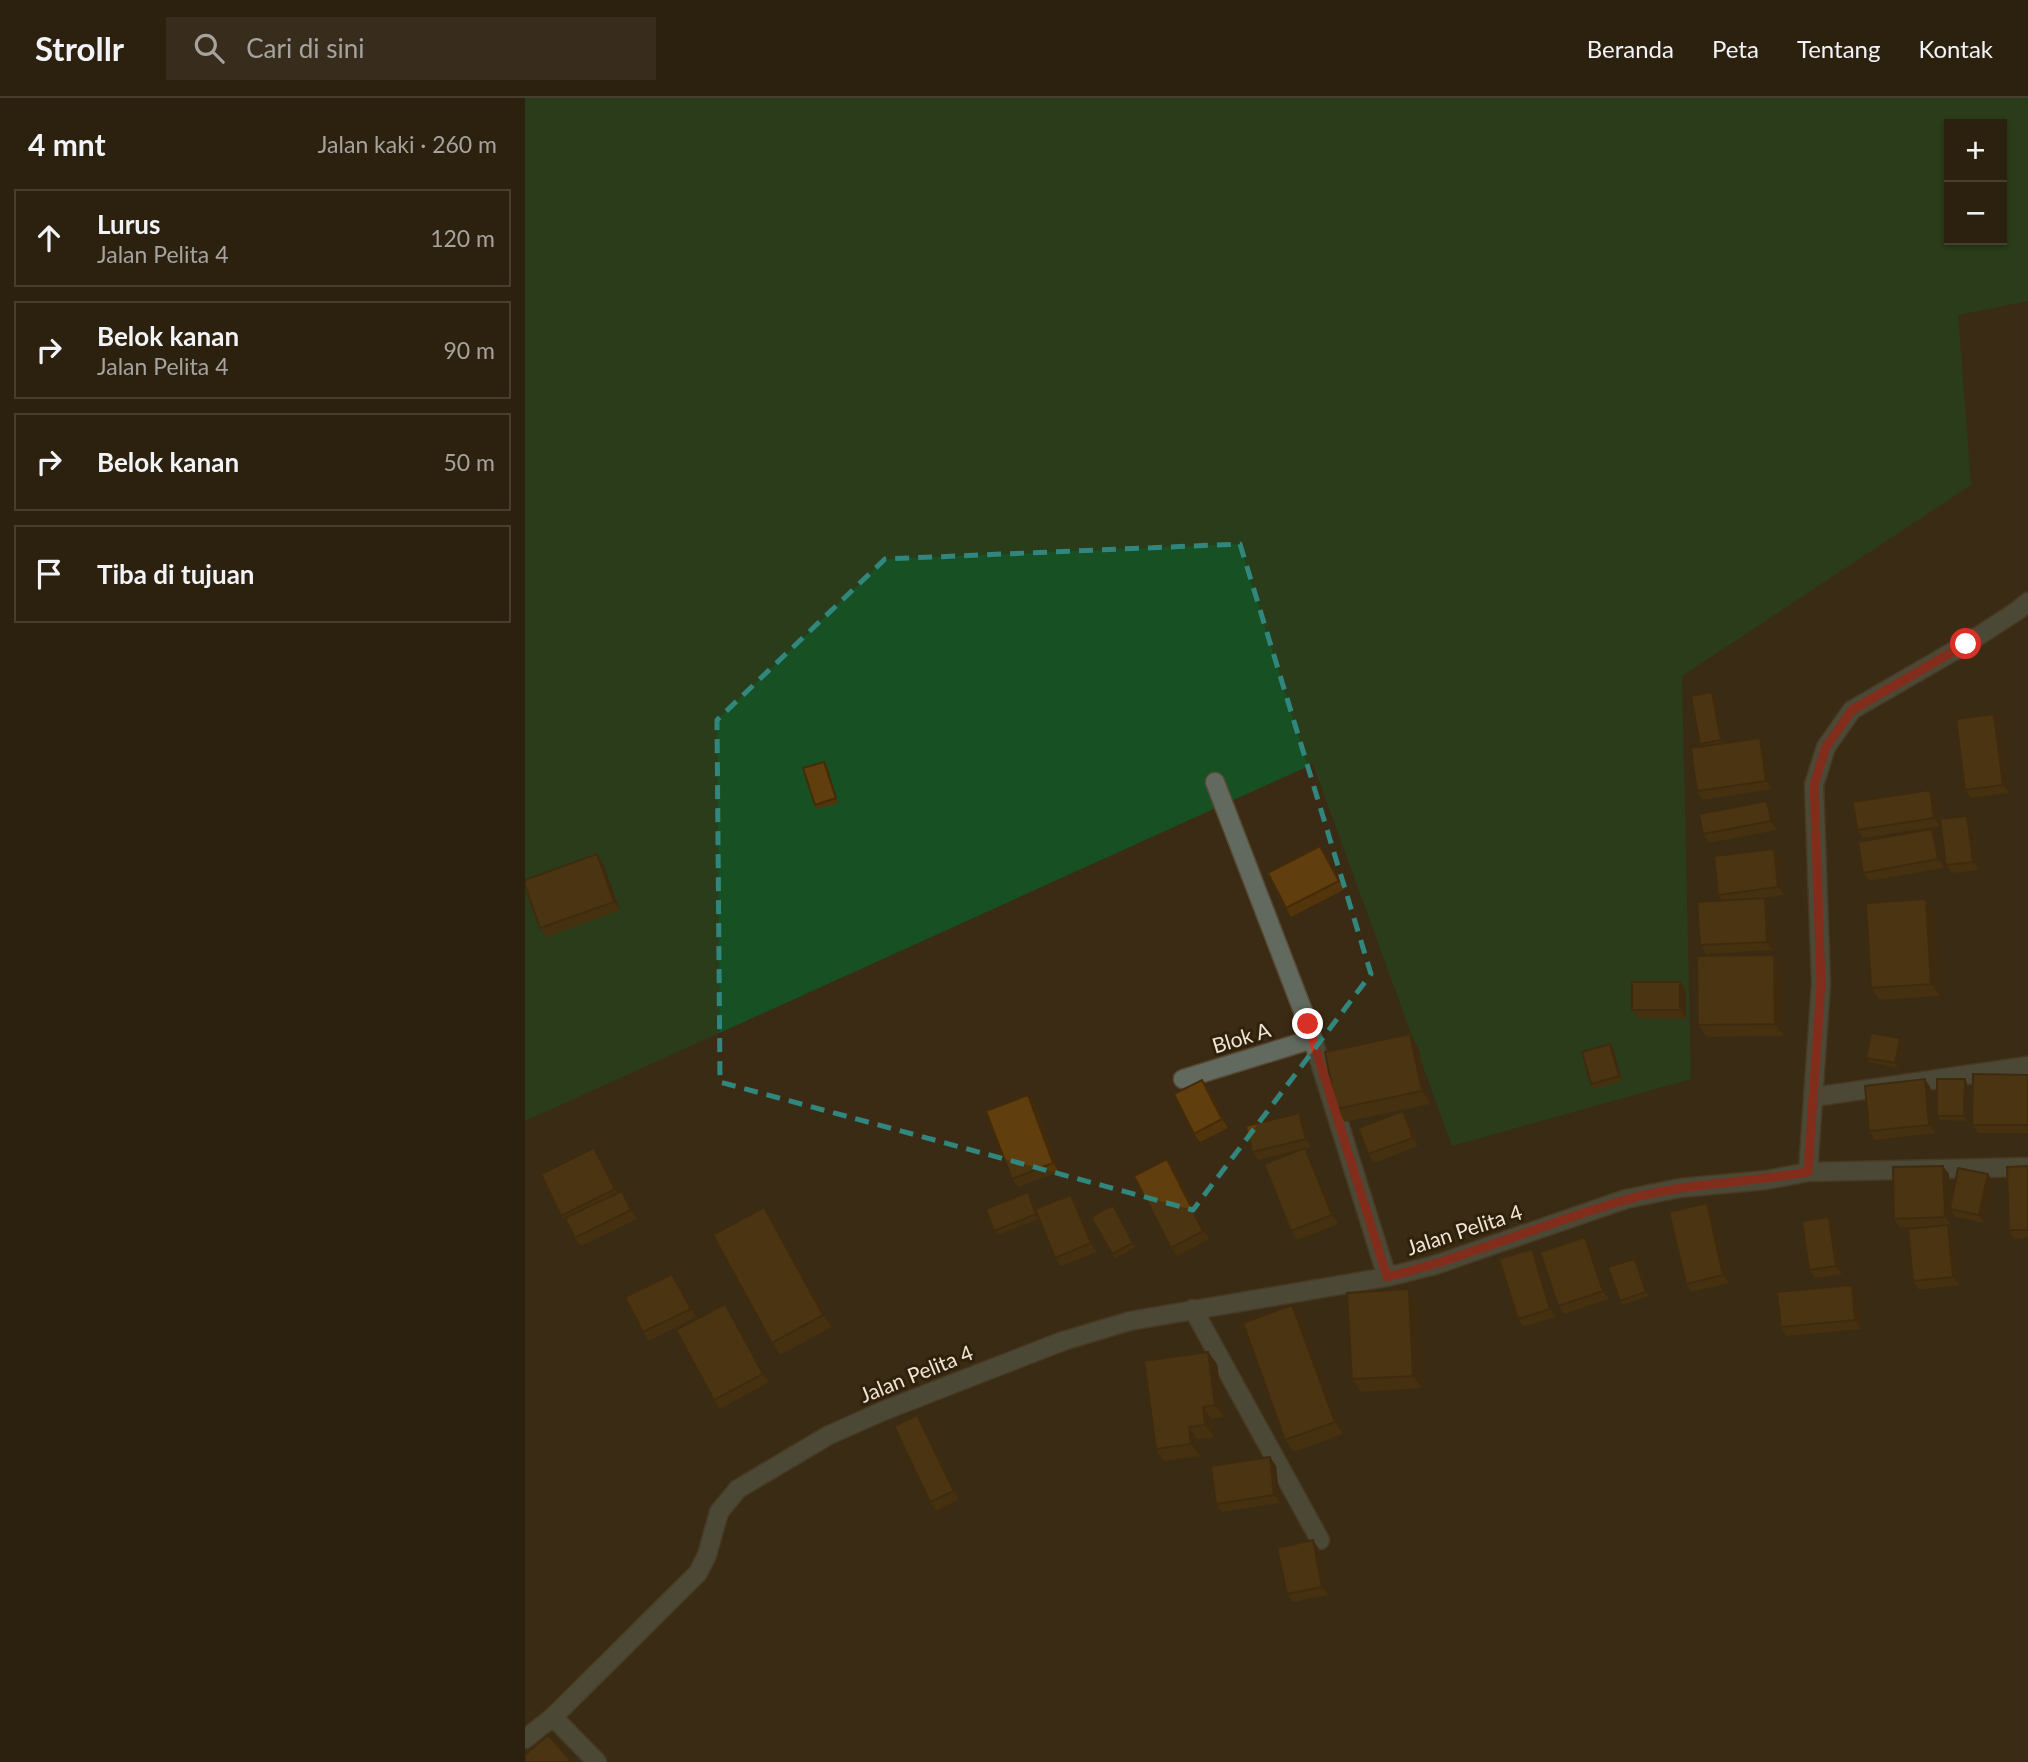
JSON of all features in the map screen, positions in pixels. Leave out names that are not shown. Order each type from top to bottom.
[{"type":"street","points":[[1808,1172],[1821,983],[1814,785],[1826,747],[1852,710],[1966,644],[2028,602]]},
{"type":"street","points":[[1215,782],[1313,1039],[1387,1277]]},
{"type":"street","name":"Blok A","points":[[1183,1079],[1313,1039]]},
{"type":"street","points":[[1814,1097],[2028,1066]]},
{"type":"street","name":"Jalan Pelita 4","points":[[525,1739],[554,1717],[698,1573],[707,1555],[719,1512],[738,1489],[829,1435],[958,1380],[1063,1341],[1130,1321],[1387,1277],[1435,1265],[1626,1199],[1680,1188],[1766,1180],[1808,1172],[2028,1167]]},
{"type":"street","points":[[1193,1309],[1320,1540]]},
{"type":"street","points":[[554,1717],[597,1762]]},
{"type":"highlighted area","points":[[1240,544],[1371,974],[1193,1210],[720,1082],[717,720],[885,559]]},
{"type":"green space","points":[[525,98],[2028,98],[2028,301],[1958,315],[1971,485],[1682,676],[1691,1079],[1452,1146],[1313,764],[525,1121]]},
{"type":"building","points":[[1712,692],[1721,740],[1700,744],[1691,696]]},
{"type":"building","points":[[1994,714],[2003,785],[1965,790],[1956,719]]},
{"type":"building","points":[[1760,738],[1766,781],[1697,791],[1691,748]]},
{"type":"building","points":[[824,762],[836,798],[815,805],[803,768]]},
{"type":"building","points":[[1930,790],[1934,818],[1857,830],[1853,802]]},
{"type":"building","points":[[1767,801],[1771,821],[1703,834],[1699,814]]},
{"type":"building","points":[[1967,816],[1973,862],[1946,865],[1940,819]]},
{"type":"building","points":[[1932,829],[1938,859],[1863,873],[1858,842]]},
{"type":"building","points":[[1320,846],[1339,881],[1286,908],[1268,873]]},
{"type":"building","points":[[1774,849],[1778,887],[1718,895],[1714,856]]},
{"type":"building","points":[[597,854],[614,902],[540,928],[525,880]]},
{"type":"building","points":[[1765,898],[1767,942],[1700,945],[1697,902]]},
{"type":"building","points":[[1926,899],[1931,984],[1871,988],[1866,903]]},
{"type":"building","points":[[1774,955],[1775,1024],[1698,1025],[1697,956]]},
{"type":"building","points":[[1632,982],[1680,982],[1680,1010],[1632,1010]]},
{"type":"building","points":[[1871,1033],[1900,1038],[1895,1063],[1866,1058]]},
{"type":"building","points":[[1410,1034],[1422,1091],[1336,1109],[1325,1052]]},
{"type":"building","points":[[1610,1044],[1619,1076],[1591,1084],[1582,1052]]},
{"type":"building","points":[[1973,1074],[2028,1075],[2028,1125],[1972,1125]]},
{"type":"building","points":[[1925,1079],[1929,1125],[1869,1131],[1865,1086]]},
{"type":"building","points":[[1937,1079],[1965,1079],[1964,1116],[1937,1116]]},
{"type":"building","points":[[1202,1080],[1222,1119],[1194,1134],[1174,1094]]},
{"type":"building","points":[[1028,1095],[1053,1163],[1012,1179],[986,1111]]},
{"type":"building","points":[[1403,1111],[1413,1138],[1368,1154],[1358,1128]]},
{"type":"building","points":[[1299,1113],[1306,1139],[1252,1152],[1246,1126]]},
{"type":"building","points":[[594,1148],[615,1189],[561,1216],[541,1174]]},
{"type":"building","points":[[1305,1148],[1332,1215],[1291,1231],[1264,1164]]},
{"type":"building","points":[[1167,1159],[1203,1231],[1171,1248],[1134,1176]]},
{"type":"building","points":[[1943,1166],[1945,1217],[1894,1219],[1893,1167]]},
{"type":"building","points":[[2028,1166],[2028,1230],[2009,1230],[2007,1167]]},
{"type":"building","points":[[1958,1168],[1988,1174],[1979,1215],[1950,1209]]},
{"type":"building","points":[[622,1191],[631,1210],[575,1238],[565,1218]]},
{"type":"building","points":[[1028,1192],[1036,1214],[994,1231],[986,1209]]},
{"type":"building","points":[[1071,1195],[1091,1243],[1055,1258],[1035,1209]]},
{"type":"building","points":[[1707,1203],[1723,1275],[1686,1284],[1669,1212]]},
{"type":"building","points":[[1113,1205],[1133,1243],[1112,1254],[1091,1217]]},
{"type":"building","points":[[764,1207],[823,1315],[772,1343],[713,1235]]},
{"type":"building","points":[[1829,1217],[1836,1266],[1809,1270],[1802,1221]]},
{"type":"building","points":[[1948,1225],[1953,1277],[1913,1281],[1908,1229]]},
{"type":"building","points":[[1585,1237],[1603,1291],[1558,1306],[1540,1252]]},
{"type":"building","points":[[1532,1249],[1550,1309],[1518,1319],[1499,1259]]},
{"type":"building","points":[[1635,1259],[1646,1292],[1620,1301],[1608,1267]]},
{"type":"building","points":[[672,1274],[691,1309],[643,1332],[625,1297]]},
{"type":"building","points":[[1852,1285],[1855,1320],[1781,1327],[1777,1292]]},
{"type":"building","points":[[1409,1289],[1413,1376],[1352,1379],[1347,1293]]},
{"type":"building","points":[[725,1304],[763,1374],[714,1400],[676,1330]]},
{"type":"building","points":[[1292,1305],[1335,1422],[1285,1440],[1243,1323]]},
{"type":"building","points":[[1208,1352],[1215,1405],[1203,1407],[1205,1425],[1189,1427],[1191,1444],[1156,1449],[1144,1361]]},
{"type":"building","points":[[917,1415],[954,1491],[930,1502],[894,1426]]},
{"type":"building","points":[[1270,1457],[1274,1495],[1216,1504],[1211,1466]]},
{"type":"building","points":[[1313,1540],[1322,1587],[1287,1594],[1277,1548]]},
{"type":"building","points":[[548,1735],[572,1762],[525,1762],[525,1755]]},
{"type":"route","points":[[1308,1024],[1387,1277],[1435,1265],[1626,1199],[1680,1188],[1766,1180],[1808,1172],[1821,983],[1814,785],[1826,747],[1852,710],[1966,644]]}]
